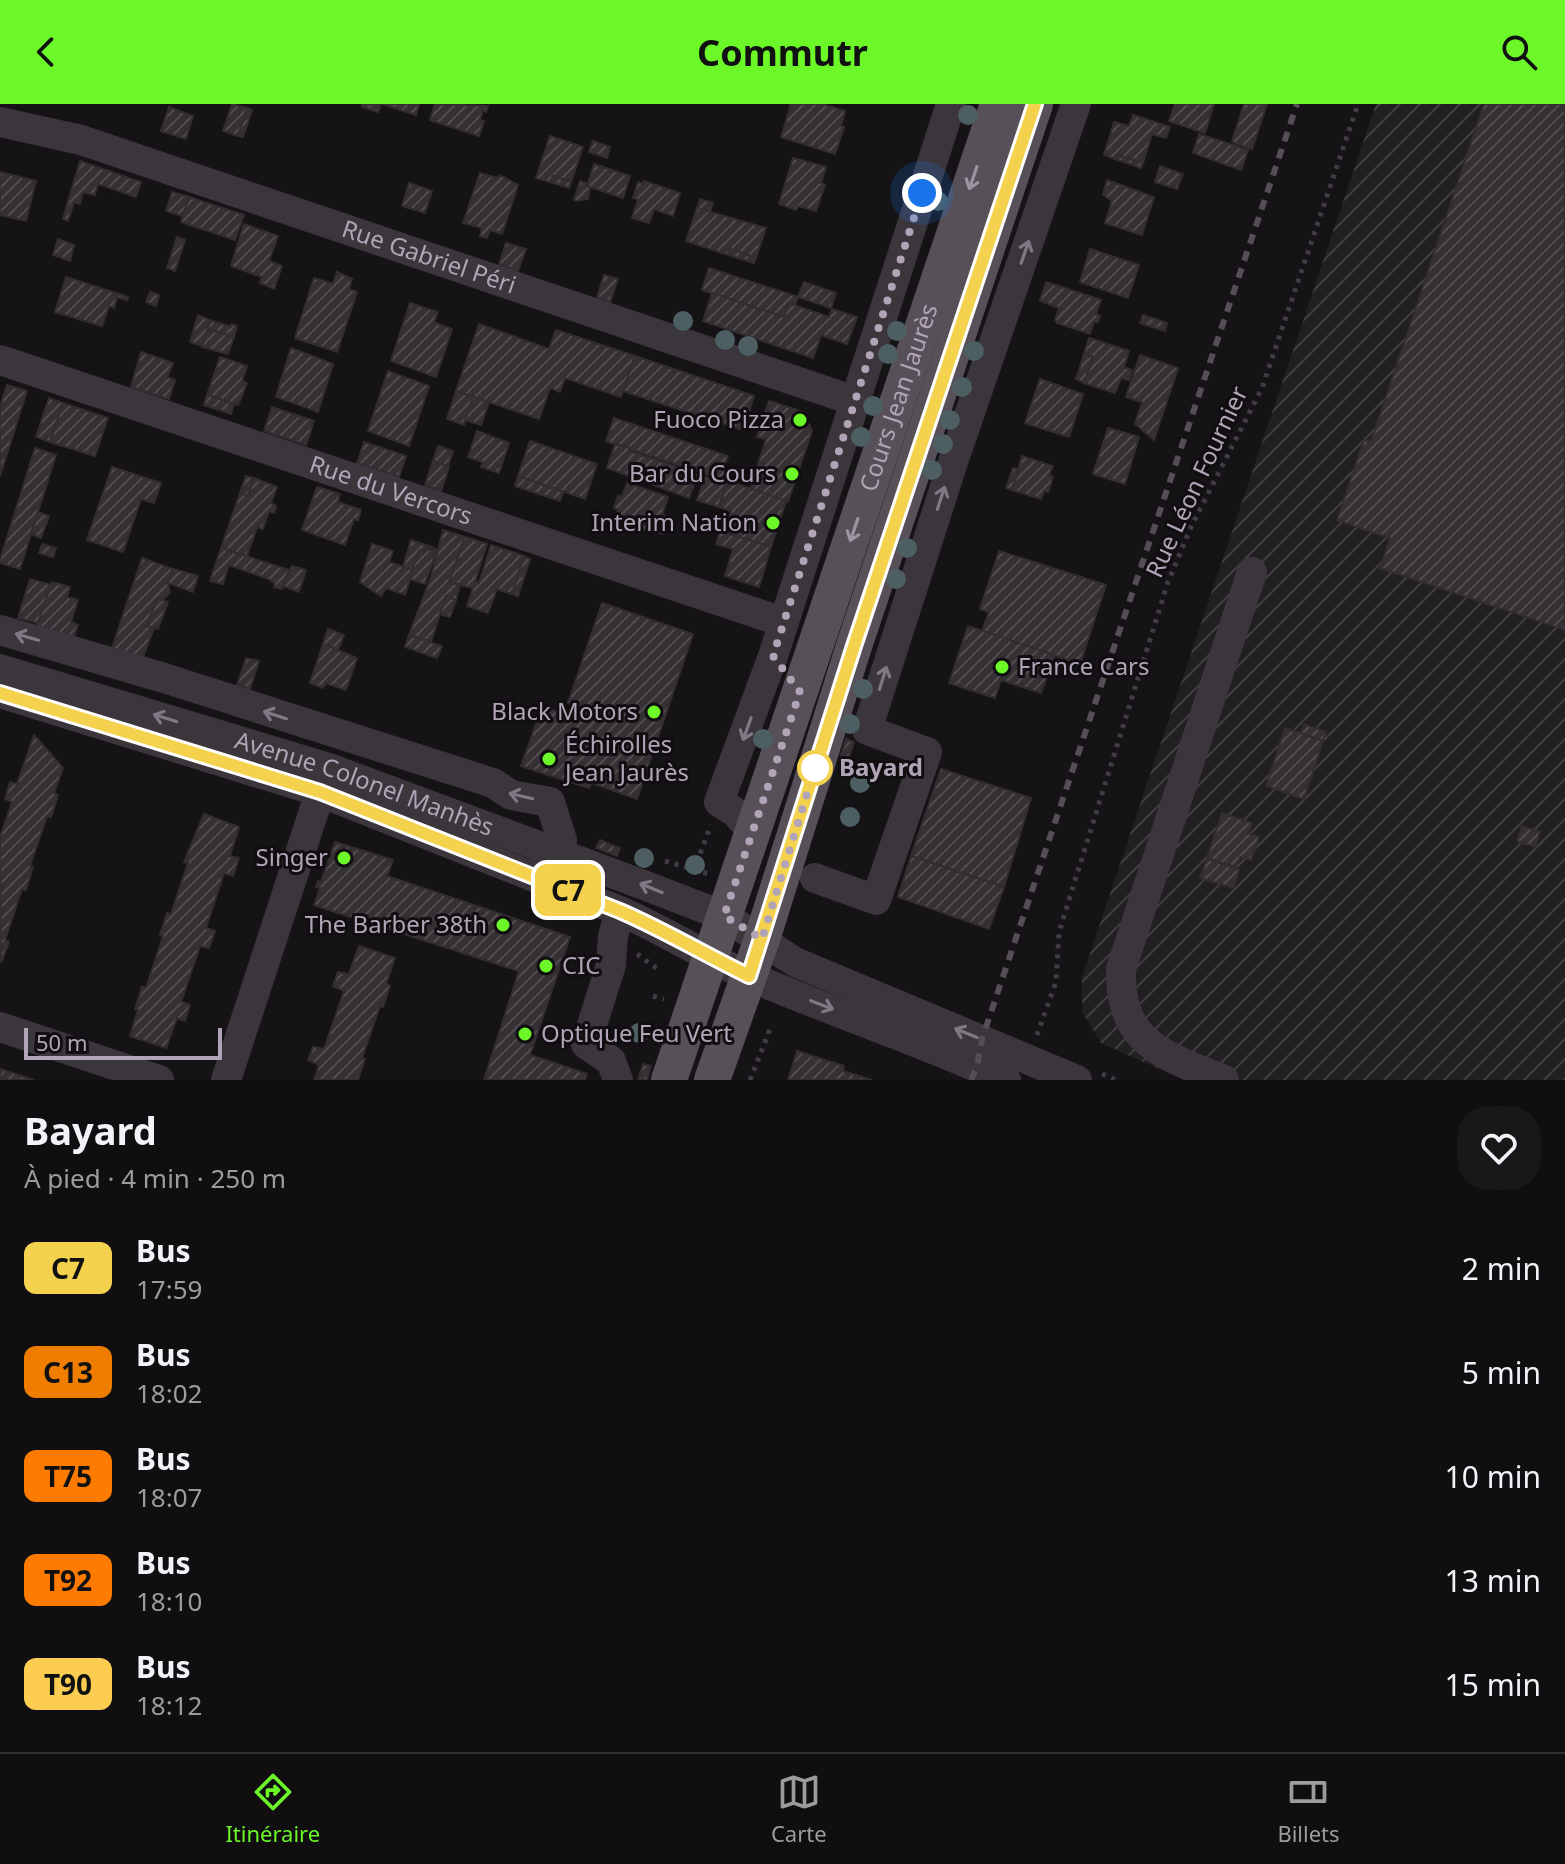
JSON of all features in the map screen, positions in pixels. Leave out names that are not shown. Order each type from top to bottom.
[{"type":"main road","name":"Cours Jean Jaurès","points":[[669,1080],[998,104]]},
{"type":"main road","name":"Cours Jean Jaurès","points":[[712,1080],[762,939],[854,646],[1035,104]]},
{"type":"street","name":"Cours Jean Jaurès","points":[[719,802],[773,656],[951,104]]},
{"type":"street","points":[[815,878],[876,900],[927,752],[867,730],[899,625],[1076,104]]},
{"type":"street","name":"Rue Gabriel Péri","points":[[0,122],[81,140],[855,401]]},
{"type":"street","name":"Rue du Vercors","points":[[0,360],[783,622]]},
{"type":"street","points":[[1224,1080],[1160,1053],[1141,1035],[1127,1015],[1121,989],[1121,969],[1252,572]]},
{"type":"street","points":[[854,646],[899,625]]},
{"type":"street","points":[[0,630],[164,678],[493,783],[511,795],[550,802],[562,840],[549,862],[535,862],[443,826],[406,827]]},
{"type":"street","points":[[773,656],[800,692]]},
{"type":"street","name":"Avenue Colonel Manhès","points":[[1,680],[556,852],[724,916],[795,962],[1036,1072],[1077,1080]]},
{"type":"street","points":[[226,1080],[324,780]]},
{"type":"street","name":"Avenue Colonel Manhès","points":[[324,780],[406,827],[654,925],[669,936],[749,976],[1006,1080]]},
{"type":"street","points":[[719,802],[735,812],[752,831]]},
{"type":"street","points":[[618,1080],[611,1061],[586,1044],[611,965],[613,936],[620,911]]},
{"type":"street","points":[[0,1027],[159,1080]]},
{"type":"path","name":"Rue Léon Fournier","points":[[1036,1072],[1036,1036],[1056,982],[1059,932],[1168,582],[1191,527],[1262,388],[1358,104]]},
{"type":"path","points":[[681,900],[719,802]]},
{"type":"path","points":[[750,1080],[769,1032]]},
{"type":"shaded area","points":[[1376,104],[1565,104],[1565,1080],[1184,1080],[1101,1043],[1082,1012],[1082,977]]},
{"type":"building","points":[[232,104],[247,108],[238,136],[223,131]]},
{"type":"building","points":[[362,104],[381,104],[378,112],[362,107]]},
{"type":"building","points":[[382,104],[419,104],[416,115]]},
{"type":"building","points":[[435,104],[488,106],[480,120],[484,121],[479,136],[430,120]]},
{"type":"building","points":[[789,104],[822,104],[845,111],[841,126],[844,127],[835,154],[781,137]]},
{"type":"building","points":[[1175,104],[1214,104],[1205,133],[1169,121]]},
{"type":"building","points":[[1244,104],[1267,104],[1252,149],[1232,142]]},
{"type":"building","points":[[1484,104],[1565,104],[1565,630],[1380,568],[1390,538],[1337,520],[1364,440],[1371,442]]},
{"type":"building","points":[[169,107],[193,116],[186,139],[161,131]]},
{"type":"building","points":[[247,108],[252,110],[243,137],[238,136]]},
{"type":"building","points":[[1133,115],[1170,127],[1166,138],[1152,134],[1143,163],[1116,155],[1115,159],[1104,155],[1114,122],[1129,126]]},
{"type":"building","points":[[1199,134],[1248,150],[1241,170],[1193,153]]},
{"type":"building","points":[[550,136],[583,147],[571,182],[553,176],[550,182],[536,178]]},
{"type":"building","points":[[593,141],[610,147],[607,158],[589,152]]},
{"type":"building","points":[[1116,155],[1143,163],[1141,168],[1115,159]]},
{"type":"building","points":[[793,158],[826,167],[821,183],[825,185],[816,211],[798,206],[796,210],[779,204]]},
{"type":"building","points":[[80,161],[141,182],[136,197],[98,184],[95,195],[83,192],[80,204],[74,202],[68,221],[63,219]]},
{"type":"building","points":[[594,164],[630,176],[623,198],[587,186]]},
{"type":"building","points":[[1160,166],[1183,174],[1177,189],[1155,182]]},
{"type":"building","points":[[0,172],[36,181],[26,221],[0,215]]},
{"type":"building","points":[[480,173],[498,178],[500,175],[518,185],[502,234],[490,230],[487,238],[480,236],[482,228],[463,223]]},
{"type":"building","points":[[553,176],[571,182],[569,188],[550,182]]},
{"type":"building","points":[[1107,180],[1154,197],[1142,235],[1105,223],[1112,201],[1103,195]]},
{"type":"building","points":[[580,181],[590,188],[588,199],[577,201],[574,200]]},
{"type":"building","points":[[644,181],[680,193],[673,216],[654,209],[649,223],[632,218],[638,200],[633,198],[638,182],[643,184]]},
{"type":"building","points":[[409,183],[432,191],[425,213],[402,206]]},
{"type":"building","points":[[172,192],[189,197],[183,216],[166,211]]},
{"type":"building","points":[[189,197],[244,215],[235,240],[181,222]]},
{"type":"building","points":[[700,199],[713,203],[710,212],[697,208]]},
{"type":"building","points":[[697,208],[766,228],[756,258],[730,249],[728,255],[686,241]]},
{"type":"building","points":[[244,224],[278,236],[269,261],[282,266],[274,289],[260,283],[262,277],[231,266]]},
{"type":"building","points":[[177,237],[185,240],[175,271],[167,268]]},
{"type":"building","points":[[58,239],[74,245],[70,261],[53,255]]},
{"type":"building","points":[[506,243],[526,249],[518,271],[499,264]]},
{"type":"building","points":[[730,249],[756,258],[754,263],[728,255]]},
{"type":"building","points":[[1090,249],[1139,265],[1128,298],[1080,282]]},
{"type":"building","points":[[709,268],[798,297],[795,305],[788,303],[784,317],[702,290]]},
{"type":"building","points":[[337,272],[352,279],[349,289],[357,292],[337,352],[295,338],[314,278],[333,284]]},
{"type":"building","points":[[604,275],[618,279],[610,302],[597,297]]},
{"type":"building","points":[[66,277],[128,297],[127,300],[117,297],[114,308],[109,306],[102,326],[55,312]]},
{"type":"building","points":[[804,282],[836,293],[831,308],[798,297]]},
{"type":"building","points":[[1046,282],[1101,300],[1096,314],[1100,316],[1098,322],[1094,321],[1090,334],[1057,323],[1059,308],[1040,301]]},
{"type":"building","points":[[150,292],[159,295],[156,306],[146,302]]},
{"type":"building","points":[[712,293],[784,317],[788,303],[829,317],[832,309],[857,317],[847,344],[821,335],[813,358],[703,321]]},
{"type":"building","points":[[410,303],[438,312],[434,322],[452,329],[436,377],[391,361]]},
{"type":"building","points":[[198,315],[210,320],[203,346],[190,342]]},
{"type":"building","points":[[1143,315],[1167,323],[1165,331],[1140,323]]},
{"type":"building","points":[[210,320],[237,326],[234,337],[208,329]]},
{"type":"building","points":[[479,324],[549,349],[556,330],[635,356],[621,397],[565,378],[560,392],[550,388],[539,419],[456,391]]},
{"type":"building","points":[[208,329],[234,337],[228,354],[202,347]]},
{"type":"building","points":[[1089,338],[1129,351],[1124,367],[1132,370],[1129,380],[1121,378],[1115,393],[1084,383],[1093,357],[1084,354]]},
{"type":"building","points":[[291,348],[333,364],[318,412],[276,397]]},
{"type":"building","points":[[141,352],[173,363],[167,377],[175,380],[169,399],[131,387]]},
{"type":"building","points":[[1084,354],[1093,357],[1084,383],[1076,379]]},
{"type":"building","points":[[1140,355],[1178,368],[1154,440],[1135,424],[1142,402],[1126,397]]},
{"type":"building","points":[[635,356],[754,396],[743,430],[623,391]]},
{"type":"building","points":[[220,357],[247,366],[242,381],[247,383],[238,405],[207,395]]},
{"type":"building","points":[[388,371],[429,386],[409,446],[368,431]]},
{"type":"building","points":[[1040,379],[1083,394],[1069,437],[1025,423]]},
{"type":"building","points":[[7,385],[27,391],[0,476],[0,407]]},
{"type":"building","points":[[456,391],[473,397],[464,425],[447,419]]},
{"type":"building","points":[[207,395],[234,404],[231,414],[204,405]]},
{"type":"building","points":[[473,397],[489,402],[481,425],[465,420]]},
{"type":"building","points":[[49,398],[63,403],[50,442],[36,437]]},
{"type":"building","points":[[769,401],[804,412],[812,431],[788,502],[750,489],[766,439],[757,437]]},
{"type":"building","points":[[63,403],[108,418],[95,456],[50,442]]},
{"type":"building","points":[[272,407],[314,421],[306,445],[264,431]]},
{"type":"building","points":[[614,418],[728,456],[723,468],[727,469],[724,480],[606,441]]},
{"type":"building","points":[[1108,428],[1139,437],[1125,484],[1093,474]]},
{"type":"building","points":[[477,431],[509,443],[499,473],[481,467],[483,462],[468,457]]},
{"type":"building","points":[[530,441],[597,464],[585,499],[518,476]]},
{"type":"building","points":[[364,442],[406,456],[399,477],[357,463]]},
{"type":"building","points":[[615,444],[698,474],[689,498],[607,468]]},
{"type":"building","points":[[438,446],[453,451],[448,466],[433,461]]},
{"type":"building","points":[[35,448],[56,455],[20,569],[0,563],[0,560]]},
{"type":"building","points":[[1022,456],[1053,466],[1048,492],[1044,491],[1041,499],[1012,490]]},
{"type":"building","points":[[433,461],[449,467],[441,491],[425,485]]},
{"type":"building","points":[[112,467],[161,483],[154,503],[141,499],[123,552],[87,540]]},
{"type":"building","points":[[1013,468],[1018,469],[1012,490],[1006,488]]},
{"type":"building","points":[[246,476],[254,478],[248,496],[240,493]]},
{"type":"building","points":[[518,476],[563,492],[560,501],[515,486]]},
{"type":"building","points":[[705,477],[726,484],[719,507],[697,500]]},
{"type":"building","points":[[254,478],[277,487],[271,503],[276,506],[274,513],[269,511],[263,529],[257,527],[247,556],[221,548],[240,493],[248,496]]},
{"type":"building","points":[[728,481],[786,501],[771,547],[720,531],[721,527],[726,529],[731,511],[719,507]]},
{"type":"building","points":[[627,483],[668,497],[658,528],[616,515],[618,510],[614,508],[618,496],[622,497]]},
{"type":"building","points":[[317,487],[340,494],[338,502],[361,510],[358,520],[354,519],[345,545],[302,530]]},
{"type":"building","points":[[38,512],[49,516],[41,538],[31,534]]},
{"type":"building","points":[[662,515],[669,517],[665,533],[632,527],[634,521],[658,528]]},
{"type":"building","points":[[443,530],[465,537],[449,582],[460,585],[456,600],[446,596],[431,642],[409,635],[431,577]]},
{"type":"building","points":[[720,531],[771,547],[759,587],[725,576],[733,549],[716,544]]},
{"type":"building","points":[[465,537],[487,544],[473,588],[449,582]]},
{"type":"building","points":[[411,540],[432,547],[419,551],[412,570],[403,567]]},
{"type":"building","points":[[42,544],[56,548],[53,557],[39,553]]},
{"type":"building","points":[[372,544],[393,551],[389,562],[412,570],[419,551],[437,549],[425,584],[410,579],[405,595],[386,588],[381,596],[360,582]]},
{"type":"building","points":[[491,545],[524,556],[512,594],[497,589],[488,613],[467,606],[475,582],[479,583]]},
{"type":"building","points":[[221,548],[289,570],[282,589],[274,587],[275,583],[266,578],[229,565],[223,584],[210,581]]},
{"type":"building","points":[[999,551],[1106,585],[1080,664],[982,631],[989,612],[980,609]]},
{"type":"building","points":[[524,556],[530,559],[518,596],[512,594]]},
{"type":"building","points":[[142,558],[173,569],[168,583],[170,593],[162,600],[157,598],[147,626],[154,628],[143,657],[112,648]]},
{"type":"building","points":[[292,566],[306,570],[299,592],[283,586]]},
{"type":"building","points":[[173,569],[198,576],[193,592],[168,583]]},
{"type":"building","points":[[30,579],[51,585],[38,623],[18,618]]},
{"type":"building","points":[[52,582],[70,587],[67,597],[78,600],[71,622],[78,625],[74,637],[37,626]]},
{"type":"building","points":[[446,596],[456,600],[450,617],[440,614]]},
{"type":"building","points":[[157,598],[168,602],[158,629],[147,626]]},
{"type":"building","points":[[602,603],[693,634],[637,799],[592,783],[589,788],[521,766],[542,707],[582,720],[586,710],[568,703]]},
{"type":"building","name":"France Cars","points":[[968,626],[1055,655],[1041,693],[1001,680],[995,698],[949,683]]},
{"type":"building","points":[[328,629],[344,635],[338,650],[323,644]]},
{"type":"building","points":[[409,635],[442,646],[437,658],[405,647]]},
{"type":"building","points":[[323,644],[357,658],[346,690],[326,683],[323,688],[310,683]]},
{"type":"building","points":[[246,658],[259,661],[250,689],[237,685]]},
{"type":"building","points":[[1304,724],[1326,732],[1323,741],[1301,733]]},
{"type":"building","points":[[1285,728],[1323,741],[1304,799],[1266,786]]},
{"type":"building","points":[[34,735],[63,768],[54,793],[58,795],[51,817],[47,816],[30,866],[33,867],[26,890],[22,889],[5,940],[9,942],[1,963],[0,837],[12,802],[5,799],[10,782],[17,784]]},
{"type":"building","name":"Bayard","points":[[846,739],[854,742],[847,763],[839,761]]},
{"type":"building","points":[[941,769],[1031,798],[1004,887],[911,856]]},
{"type":"building","points":[[1222,813],[1252,823],[1248,833],[1259,837],[1251,860],[1240,857],[1236,867],[1207,858]]},
{"type":"building","points":[[204,814],[239,827],[230,856],[239,858],[233,876],[224,873],[206,928],[215,931],[209,948],[200,946],[181,1002],[190,1005],[185,1021],[177,1018],[166,1048],[130,1036],[142,987],[146,988],[167,913],[171,914],[188,863],[184,862]]},
{"type":"building","points":[[1522,826],[1540,832],[1535,847],[1517,841]]},
{"type":"building","points":[[600,840],[620,848],[617,856],[596,848]]},
{"type":"building","points":[[335,842],[393,860],[387,876],[570,937],[530,1055],[587,1074],[585,1080],[484,1080],[519,971],[314,905],[320,888],[316,887],[318,881],[321,882]]},
{"type":"building","points":[[911,856],[1004,887],[989,929],[898,897]]},
{"type":"building","points":[[1207,859],[1239,870],[1233,888],[1200,878]]},
{"type":"building","points":[[547,903],[562,909],[560,916],[544,910]]},
{"type":"building","points":[[359,946],[395,958],[386,984],[390,986],[383,1007],[380,1006],[362,1058],[365,1059],[358,1080],[314,1080],[319,1065],[308,1060],[313,1047],[324,1049],[344,991],[333,986],[338,972],[349,974]]},
{"type":"building","points":[[797,1051],[844,1066],[843,1071],[872,1080],[788,1080]]},
{"type":"building","points":[[643,1064],[651,1066],[647,1080],[638,1080]]},
{"type":"building","points":[[0,1069],[34,1080],[0,1080]]},
{"type":"railway","points":[[971,1080],[977,1067],[982,1039],[1297,104]]},
{"type":"bus line","name":"C7","points":[[0,693],[320,792],[654,925],[669,936],[749,976],[854,646],[1035,104]]},
{"type":"place","name":"Fuoco Pizza","points":[[800,420]]},
{"type":"place","name":"Bar du Cours","points":[[792,474]]},
{"type":"place","name":"Interim Nation","points":[[773,523]]},
{"type":"place","name":"France Cars","points":[[1002,667]]},
{"type":"place","name":"Black Motors","points":[[654,712]]},
{"type":"place","name":"Échirolles Jean Jaurès","points":[[549,759]]},
{"type":"place","name":"Bayard","points":[[815,768]]},
{"type":"place","name":"Singer","points":[[344,858]]},
{"type":"place","name":"The Barber 38th","points":[[503,925]]},
{"type":"place","name":"CIC","points":[[546,966]]},
{"type":"place","name":"Optique Feu Vert","points":[[525,1034]]},
{"type":"route","points":[[815,768],[762,939],[724,916],[800,692],[773,656],[922,193]]}]
